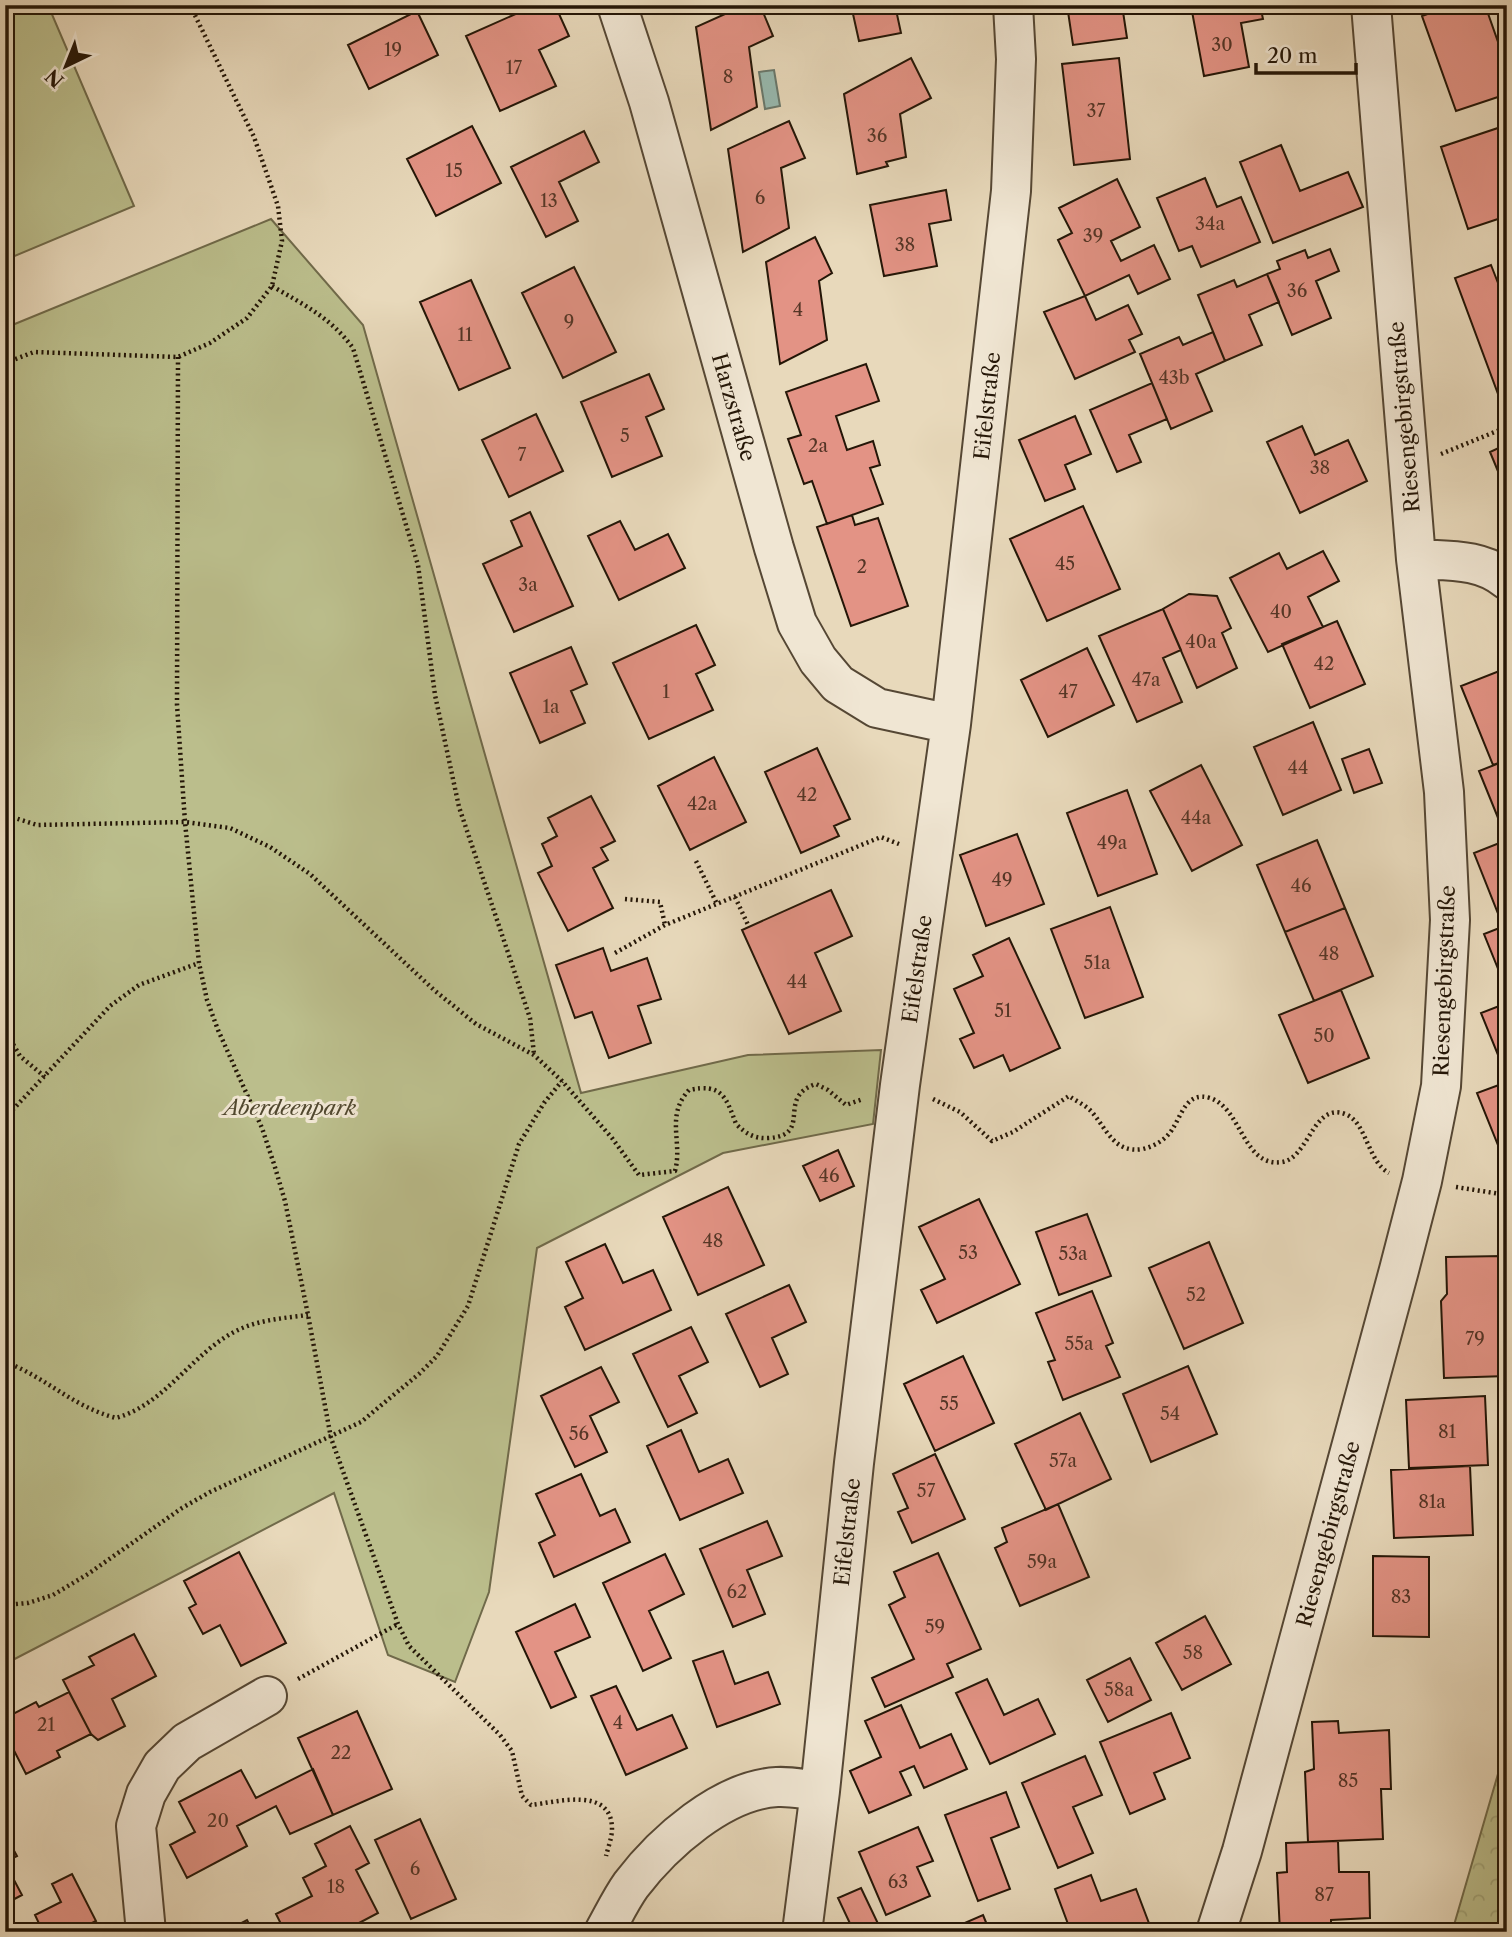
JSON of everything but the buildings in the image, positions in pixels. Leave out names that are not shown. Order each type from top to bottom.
[{"type":"street","name":"Harzstraße","points":[[617,5],[649,102],[797,623],[818,660],[838,684],[877,708],[951,724]]},
{"type":"street","name":"Eifelstraße","points":[[802,1932],[820,1791],[854,1463],[900,1084],[951,724],[1011,191],[1016,59],[1013,5]]},
{"type":"street","name":"Riesengebirgstraße","points":[[1216,1932],[1241,1852],[1399,1270],[1422,1181],[1441,1086],[1450,920],[1444,805],[1416,559],[1371,5]]},
{"type":"street","points":[[1416,559],[1477,563],[1507,580]]},
{"type":"street","points":[[146,1932],[136,1826],[146,1794],[162,1766],[187,1742],[267,1696]]},
{"type":"street","points":[[604,1932],[630,1886],[665,1846],[707,1814],[747,1793],[777,1787],[820,1791]]},
{"type":"path","points":[[5,363],[34,352],[178,358],[210,344],[247,318],[272,286],[282,241],[278,206],[254,137],[190,5]]},
{"type":"path","points":[[272,286],[322,315],[340,330],[353,348],[418,565],[435,695],[459,807],[530,1018],[534,1055]]},
{"type":"path","points":[[178,358],[177,705],[199,963],[207,1000],[262,1128],[285,1201],[331,1437],[398,1624],[410,1646],[500,1735],[512,1751],[522,1797],[531,1805],[589,1799],[599,1802],[608,1814],[612,1829],[604,1863],[609,1872],[630,1886]]},
{"type":"path","points":[[1408,467],[1507,426]]},
{"type":"path","points":[[5,809],[12,817],[37,825],[185,822],[230,828],[270,846],[310,874],[434,990],[476,1024],[534,1055],[562,1081],[612,1138],[639,1175],[675,1171],[678,1160],[675,1133],[678,1104],[689,1090],[705,1087],[723,1095],[733,1111],[736,1124],[752,1137],[761,1139],[783,1138],[788,1133],[793,1122],[796,1101],[807,1087],[816,1084],[846,1105],[900,1084]]},
{"type":"path","points":[[615,953],[665,925],[881,837],[933,858]]},
{"type":"path","points":[[696,861],[716,904]]},
{"type":"path","points":[[735,897],[749,927]]},
{"type":"path","points":[[625,899],[660,902],[665,925]]},
{"type":"path","points":[[5,1118],[110,1006],[139,985],[199,963]]},
{"type":"path","points":[[5,1030],[20,1056],[45,1077]]},
{"type":"path","points":[[5,1605],[28,1603],[53,1595],[210,1492],[361,1422],[437,1356],[468,1306],[519,1144],[544,1103],[562,1081]]},
{"type":"path","points":[[960,1112],[992,1141],[1013,1132],[1069,1096],[1089,1109],[1115,1144],[1127,1149],[1144,1149],[1161,1142],[1173,1129],[1183,1107],[1195,1098],[1209,1098],[1226,1106],[1254,1150],[1266,1161],[1283,1162],[1294,1157],[1321,1119],[1332,1112],[1346,1114],[1356,1123],[1377,1163],[1386,1172]]},
{"type":"path","points":[[1450,1186],[1507,1195]]},
{"type":"path","points":[[5,1362],[19,1367],[78,1404],[117,1418],[146,1406],[220,1341],[236,1331],[259,1322],[308,1315]]},
{"type":"path","points":[[267,1696],[398,1624]]},
{"type":"path","points":[[1494,1932],[1507,1915]]},
{"type":"green space","points":[[29,5],[48,5],[134,206],[5,260],[5,15]]},
{"type":"green space","name":"Aberdeenpark","points":[[271,219],[363,325],[581,1093],[748,1055],[881,1050],[873,1124],[723,1153],[537,1248],[489,1592],[455,1682],[388,1655],[334,1493],[5,1664],[5,328]]},
{"type":"green space","points":[[1507,1743],[1507,1932],[1452,1932]]},
{"type":"water","points":[[774,70],[780,106],[765,109],[759,72]]}]
